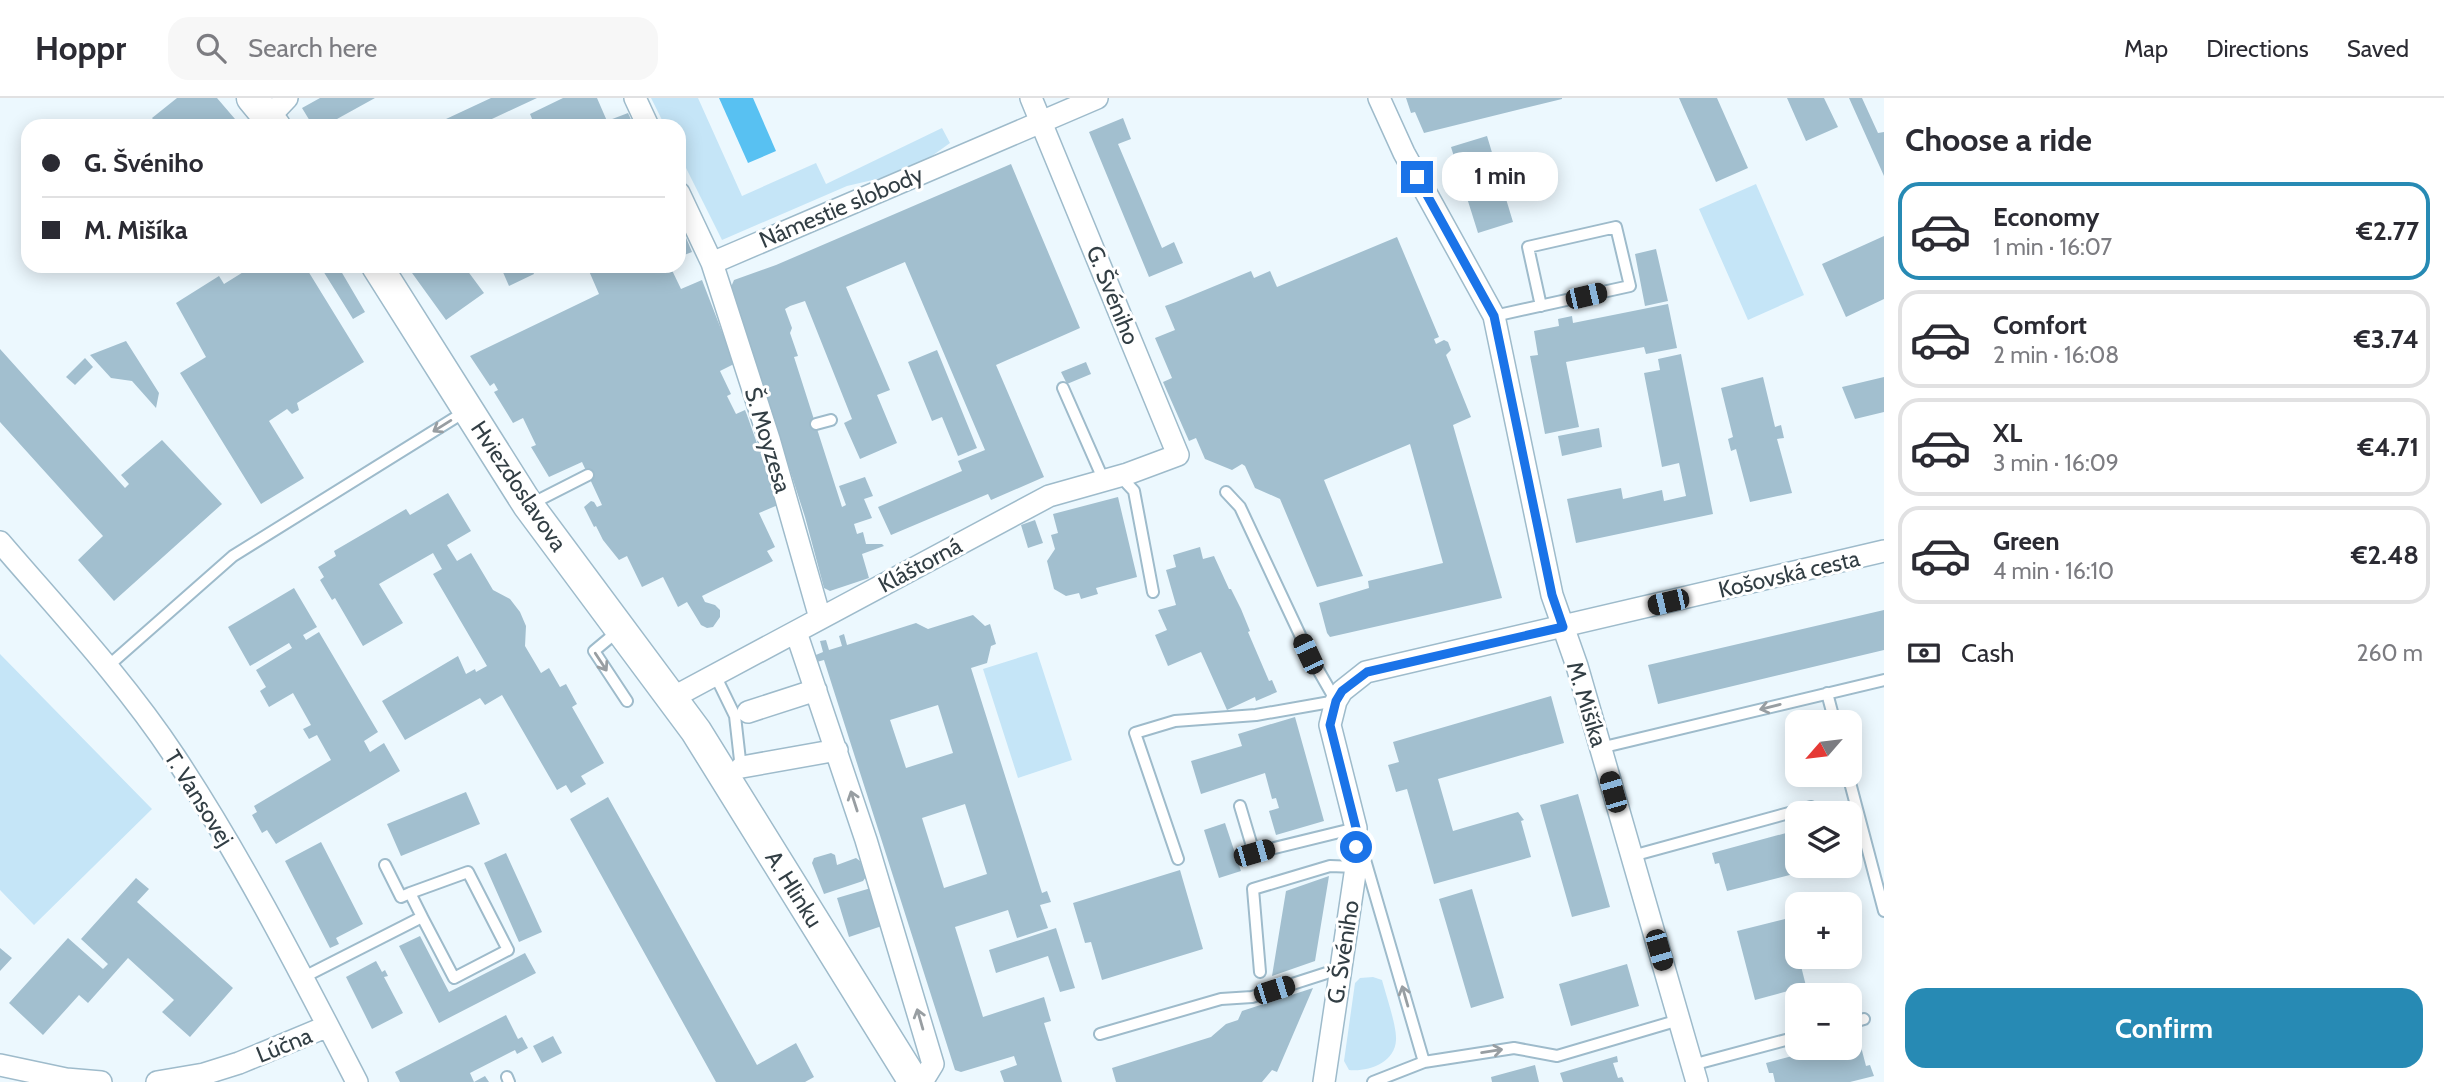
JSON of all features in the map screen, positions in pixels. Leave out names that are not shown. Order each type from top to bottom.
[{"type":"street","points":[[635,98],[645,119]]},
{"type":"street","points":[[1031,98],[1044,128]]},
{"type":"street","name":"M. Mišíka","points":[[1379,98],[1404,153],[1494,316],[1552,595],[1601,748],[1694,1073]]},
{"type":"street","name":"Námestie slobody","points":[[712,263],[1044,128],[1094,99]]},
{"type":"street","name":"G. Švéniho","points":[[1044,128],[1178,455]]},
{"type":"street","points":[[686,208],[712,263]]},
{"type":"street","name":"Š. Moyzesa","points":[[712,263],[774,438],[820,618]]},
{"type":"street","name":"Hviezdoslavova","points":[[381,273],[528,505],[672,698]]},
{"type":"street","name":"Kláštorná","points":[[672,698],[1049,496],[1117,477],[1178,455]]},
{"type":"street","name":"T. Vansovej","points":[[0,542],[107,667],[174,755],[221,831],[357,1082]]},
{"type":"street","name":"Košovská cesta","points":[[1336,701],[1342,691],[1367,672],[1884,551]]},
{"type":"street","points":[[796,632],[894,929],[933,1064],[922,1082]]},
{"type":"street","points":[[748,712],[816,690]]},
{"type":"street","name":"A. Hlinku","points":[[672,698],[736,776],[914,1082]]},
{"type":"street","name":"G. Švéniho","points":[[1324,1082],[1356,867],[1356,828],[1330,725],[1336,701]]},
{"type":"street","points":[[736,776],[837,750]]},
{"type":"street","name":"Lúčna","points":[[157,1082],[204,1074],[239,1063],[328,1026]]},
{"type":"street","points":[[0,1065],[66,1079],[101,1082]]},
{"type":"lane","points":[[1494,316],[1541,306],[1630,286],[1616,227],[1528,247],[1541,306]]},
{"type":"lane","points":[[1063,388],[1117,477],[1134,491],[1153,592]]},
{"type":"lane","points":[[107,667],[233,556],[468,409]]},
{"type":"lane","points":[[816,424],[831,419]]},
{"type":"lane","points":[[528,505],[588,475]]},
{"type":"lane","points":[[1178,859],[1135,733],[1175,721],[1256,715],[1336,701],[1308,654],[1240,507],[1226,492]]},
{"type":"lane","points":[[620,629],[594,650],[626,701]]},
{"type":"lane","points":[[715,675],[735,716],[736,776]]},
{"type":"lane","points":[[1601,748],[1884,680]]},
{"type":"lane","points":[[1827,694],[1831,710]]},
{"type":"lane","points":[[1851,788],[1884,911]]},
{"type":"lane","points":[[1240,806],[1254,853],[1356,828],[1424,1062]]},
{"type":"lane","points":[[1632,856],[1785,814]]},
{"type":"lane","points":[[385,865],[401,897],[410,893],[468,872],[508,950],[454,978],[410,893]]},
{"type":"lane","points":[[1260,972],[1253,888],[1329,866],[1356,867]]},
{"type":"lane","points":[[302,978],[422,916]]},
{"type":"lane","points":[[1100,1034],[1221,999],[1252,998],[1339,969]]},
{"type":"lane","points":[[1373,1082],[1424,1062],[1514,1048],[1557,1056],[1679,1020]]},
{"type":"lane","points":[[1694,1073],[1785,1041]]},
{"type":"shaded area","points":[[651,98],[698,98],[742,196],[816,163],[826,184],[942,128],[950,143],[911,171],[847,186],[722,240],[686,168],[686,119],[662,119]]},
{"type":"shaded area","points":[[1756,184],[1804,295],[1748,320],[1699,209]]},
{"type":"shaded area","points":[[1037,652],[1072,760],[1018,778],[983,669]]},
{"type":"shaded area","points":[[0,654],[152,809],[34,925],[0,890]]},
{"type":"shaded area","points":[[1373,977],[1382,980],[1395,1027],[1394,1048],[1391,1055],[1379,1064],[1349,1070],[1344,1061],[1355,983],[1360,978]]},
{"type":"water","points":[[719,98],[753,98],[776,151],[748,163]]},
{"type":"building","points":[[177,98],[217,98],[235,119],[153,119]]},
{"type":"building","points":[[320,98],[375,98],[337,119],[309,119],[302,108]]},
{"type":"building","points":[[491,98],[537,98],[492,119],[446,119]]},
{"type":"building","points":[[563,98],[597,98],[606,119],[532,119],[530,114]]},
{"type":"building","points":[[1406,98],[1562,99],[1424,133],[1415,112],[1411,113]]},
{"type":"building","points":[[1679,98],[1717,98],[1748,168],[1716,182]]},
{"type":"building","points":[[1787,98],[1824,98],[1838,127],[1806,141]]},
{"type":"building","points":[[1849,98],[1862,98],[1878,133],[1884,132],[1884,176]]},
{"type":"building","points":[[628,113],[631,119],[612,119]]},
{"type":"building","points":[[1123,118],[1131,139],[1118,144],[1162,248],[1174,242],[1183,263],[1149,277],[1089,132]]},
{"type":"building","points":[[1487,136],[1513,222],[1478,233],[1451,147]]},
{"type":"building","points":[[1011,164],[1080,328],[996,365],[1044,477],[991,500],[988,494],[891,535],[878,507],[962,471],[958,461],[985,450],[905,262],[846,287],[890,390],[877,395],[897,443],[860,459],[844,423],[852,419],[805,301],[790,306],[785,309],[798,356],[794,357],[842,507],[846,505],[839,486],[865,477],[873,496],[864,499],[872,518],[854,524],[857,534],[863,532],[866,544],[884,546],[862,554],[869,578],[830,591],[824,588],[805,517],[731,287],[734,280],[776,265]]},
{"type":"building","points":[[1884,236],[1884,299],[1846,317],[1822,264]]},
{"type":"building","points":[[1397,237],[1439,337],[1434,339],[1436,344],[1444,340],[1448,342],[1451,350],[1446,355],[1471,417],[1453,425],[1502,598],[1330,637],[1319,603],[1369,588],[1368,581],[1443,563],[1410,444],[1324,480],[1363,576],[1317,587],[1280,499],[1255,488],[1242,464],[1232,470],[1205,459],[1196,438],[1189,441],[1163,382],[1172,378],[1155,338],[1175,330],[1165,306],[1251,271],[1254,278],[1270,271],[1277,287]]},
{"type":"building","points":[[686,238],[692,252],[686,254]]},
{"type":"building","points":[[1656,249],[1668,301],[1645,306],[1635,254]]},
{"type":"building","points":[[242,273],[309,273],[364,362],[297,403],[299,410],[292,414],[287,409],[269,421],[304,478],[261,504],[180,373],[206,357],[176,303],[219,276],[224,284]]},
{"type":"building","points":[[324,273],[342,273],[365,312],[353,319]]},
{"type":"building","points":[[412,273],[469,273],[484,293],[446,320]]},
{"type":"building","points":[[503,273],[534,273],[534,274],[509,286]]},
{"type":"building","points":[[590,273],[673,273],[681,289],[702,280],[734,364],[720,371],[731,394],[727,396],[736,414],[745,410],[778,505],[759,513],[775,547],[767,551],[773,561],[702,596],[705,602],[720,610],[720,617],[713,627],[701,625],[687,602],[678,607],[663,577],[642,587],[627,556],[619,560],[596,526],[594,527],[584,507],[591,501],[597,507],[602,505],[582,462],[549,477],[531,447],[536,445],[523,418],[513,423],[494,392],[498,390],[494,383],[490,386],[470,356],[599,294]]},
{"type":"building","points":[[1668,304],[1677,348],[1646,354],[1644,347],[1566,362],[1579,427],[1545,434],[1530,356],[1538,355],[1534,331],[1559,326],[1558,319],[1572,316],[1573,323]]},
{"type":"building","points":[[126,341],[159,393],[156,408],[132,381],[111,378],[90,355]]},
{"type":"building","points":[[0,349],[125,488],[129,484],[121,475],[162,440],[222,504],[114,601],[78,560],[103,536],[0,422]]},
{"type":"building","points":[[937,350],[977,448],[958,456],[942,417],[932,421],[908,362]]},
{"type":"building","points":[[1681,354],[1713,514],[1576,543],[1567,499],[1621,488],[1623,499],[1662,490],[1664,501],[1686,496],[1679,463],[1662,467],[1644,373],[1660,370],[1658,359]]},
{"type":"building","points":[[85,358],[93,367],[75,385],[66,377]]},
{"type":"building","points":[[1086,362],[1091,374],[1067,384],[1061,372]]},
{"type":"building","points":[[1763,377],[1775,427],[1781,425],[1784,438],[1777,439],[1792,493],[1750,502],[1736,449],[1731,451],[1728,439],[1733,437],[1721,388]]},
{"type":"building","points":[[1884,377],[1884,412],[1855,419],[1842,387]]},
{"type":"building","points":[[1599,428],[1602,447],[1562,456],[1558,436]]},
{"type":"building","points":[[448,493],[471,531],[447,545],[457,561],[471,553],[493,590],[510,599],[520,612],[526,626],[525,646],[541,673],[549,668],[560,687],[566,684],[577,704],[572,707],[604,763],[581,776],[586,784],[571,793],[566,785],[557,790],[502,695],[485,705],[480,698],[405,740],[382,701],[458,656],[466,674],[487,666],[433,574],[442,569],[433,553],[379,584],[403,623],[363,646],[335,598],[332,600],[320,580],[324,577],[318,567],[336,556],[334,551],[406,509],[410,515]]},
{"type":"building","points":[[1118,497],[1137,577],[1096,588],[1098,594],[1081,599],[1079,593],[1066,596],[1054,589],[1047,561],[1055,549],[1051,535],[1058,533],[1053,514]]},
{"type":"building","points":[[1035,520],[1043,543],[1028,548],[1021,525]]},
{"type":"building","points":[[1200,547],[1203,559],[1214,556],[1241,609],[1269,681],[1272,680],[1277,692],[1256,701],[1255,697],[1227,710],[1201,652],[1168,666],[1155,635],[1167,630],[1158,610],[1176,605],[1166,570],[1176,567],[1173,555]]},
{"type":"building","points":[[294,588],[317,627],[303,635],[306,640],[319,632],[378,732],[364,741],[370,752],[384,743],[400,771],[276,844],[267,830],[262,833],[252,815],[257,812],[254,806],[331,760],[317,735],[309,739],[303,729],[311,725],[293,693],[269,707],[260,691],[266,687],[256,670],[292,648],[289,643],[250,666],[228,627]]},
{"type":"building","points":[[1884,610],[1884,650],[1658,704],[1648,665]]},
{"type":"building","points":[[973,615],[985,626],[990,624],[996,644],[991,646],[987,663],[971,668],[1042,893],[1047,891],[1051,902],[1040,905],[1048,928],[1017,938],[1008,910],[955,927],[983,1017],[1044,997],[1051,1021],[1044,1023],[1062,1082],[1004,1082],[1000,1071],[1017,1065],[1014,1056],[961,1072],[955,1070],[824,660],[813,663],[811,657],[823,652],[820,641],[826,640],[829,650],[842,646],[839,636],[844,634],[847,645],[916,623],[928,629]],"holes":[[[938,705],[953,753],[906,768],[890,720]],[[965,804],[987,874],[944,888],[922,818]]]},
{"type":"building","points":[[1551,696],[1564,743],[1438,779],[1453,831],[1518,812],[1524,820],[1521,821],[1531,857],[1434,884],[1407,789],[1396,792],[1388,765],[1399,762],[1393,742]]},
{"type":"building","points":[[1295,717],[1324,821],[1276,835],[1269,811],[1279,808],[1276,798],[1272,799],[1265,773],[1201,794],[1191,761],[1242,746],[1238,734]]},
{"type":"building","points":[[466,792],[480,824],[401,856],[387,824]]},
{"type":"building","points":[[1578,794],[1610,907],[1572,917],[1540,805]]},
{"type":"building","points":[[608,797],[757,1065],[796,1043],[814,1077],[805,1082],[716,1082],[570,819]]},
{"type":"building","points":[[1225,823],[1241,871],[1219,878],[1204,830]]},
{"type":"building","points":[[1785,833],[1785,876],[1727,891],[1719,863],[1715,864],[1712,853]]},
{"type":"building","points":[[321,842],[363,924],[336,938],[339,944],[330,948],[285,861]]},
{"type":"building","points":[[506,853],[542,932],[519,942],[484,863]]},
{"type":"building","points":[[831,853],[835,855],[837,865],[856,858],[860,861],[866,877],[863,881],[824,894],[812,863],[814,858]]},
{"type":"building","points":[[1180,870],[1203,949],[1102,980],[1091,942],[1085,943],[1073,903]]},
{"type":"building","points":[[1329,876],[1315,961],[1272,976],[1286,891]]},
{"type":"building","points":[[136,878],[149,889],[137,902],[233,988],[190,1037],[162,1012],[174,1000],[128,958],[88,1003],[79,995],[43,1035],[9,1003],[68,938],[103,969],[108,964],[81,939]]},
{"type":"building","points":[[871,888],[882,926],[849,937],[837,898]]},
{"type":"building","points":[[1472,889],[1504,998],[1471,1008],[1439,899]]},
{"type":"building","points":[[1785,919],[1785,969],[1802,969],[1805,983],[1785,983],[1785,992],[1755,1000],[1737,931]]},
{"type":"building","points":[[1056,928],[1075,988],[1060,992],[1048,956],[996,973],[989,950]]},
{"type":"building","points":[[420,936],[449,992],[525,953],[536,973],[439,1023],[399,946]]},
{"type":"building","points":[[0,948],[12,958],[0,971]]},
{"type":"building","points":[[376,961],[382,972],[385,970],[388,976],[384,977],[403,1013],[372,1029],[346,977]]},
{"type":"building","points":[[1627,964],[1639,1006],[1571,1026],[1559,984]]},
{"type":"building","points":[[1313,988],[1277,1072],[1272,1070],[1262,1082],[1116,1082],[1112,1068],[1211,1037],[1226,1024],[1238,1020],[1242,1011]]},
{"type":"building","points":[[506,1015],[518,1039],[522,1037],[528,1048],[517,1054],[515,1050],[470,1073],[474,1082],[400,1082],[395,1072]]},
{"type":"building","points":[[553,1036],[562,1053],[542,1063],[533,1046]]},
{"type":"building","points":[[1862,1051],[1866,1066],[1870,1065],[1874,1076],[1850,1082],[1775,1082],[1766,1063],[1785,1058],[1862,1060]]},
{"type":"building","points":[[1617,1056],[1618,1062],[1613,1063],[1618,1078],[1622,1077],[1624,1082],[1563,1082],[1560,1073]]},
{"type":"building","points":[[1535,1065],[1539,1082],[1492,1082],[1491,1077]]},
{"type":"building","points":[[485,1076],[489,1082],[474,1082]]},
{"type":"route","points":[[1356,847],[1356,828],[1330,725],[1336,701],[1342,691],[1367,672],[1563,627],[1552,595],[1494,316],[1417,177]]}]
